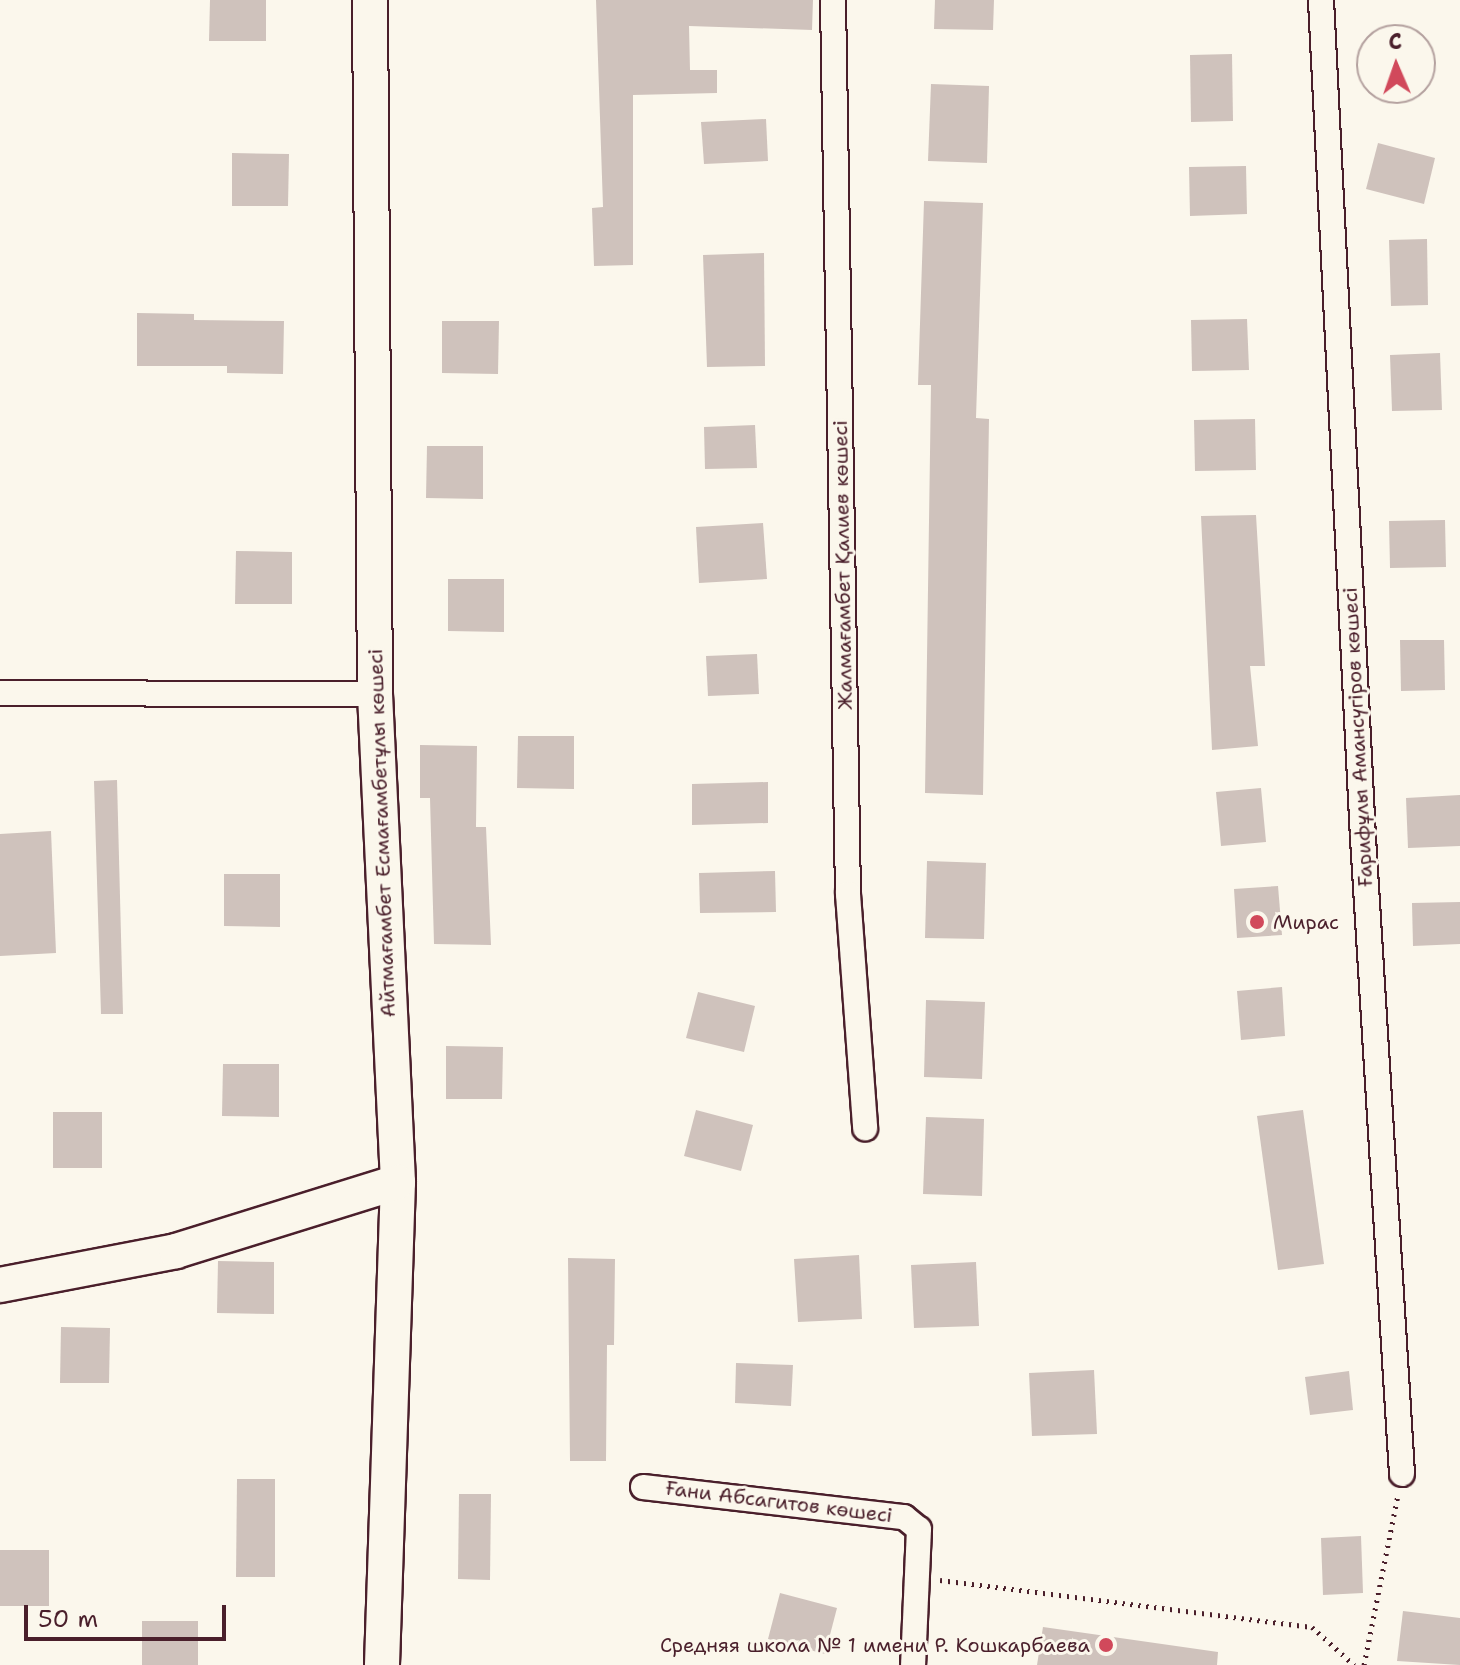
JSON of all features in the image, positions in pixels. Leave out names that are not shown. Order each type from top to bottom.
[{"type":"street","name":"Айтмағамбет Есмағамбетұлы көшесі","points":[[370,0],[375,694],[398,1182],[382,1665]]},
{"type":"street","name":"Жалмағамбет Қалиев көшесі","points":[[833,0],[848,894],[865,1128]]},
{"type":"street","name":"Ғарифұлы Амансүгіров көшесі","points":[[1321,0],[1363,838],[1402,1474]]},
{"type":"street","points":[[0,693],[375,694]]},
{"type":"street","points":[[0,1285],[176,1251],[398,1182]]},
{"type":"street","name":"Ғани Абсагитов көшесі","points":[[643,1487],[904,1517],[919,1529],[913,1665]]},
{"type":"path","points":[[1364,1665],[1402,1474]]},
{"type":"path","points":[[918,1577],[1312,1627],[1354,1665]]},
{"type":"building","points":[[210,0],[266,0],[266,41],[209,41]]},
{"type":"building","points":[[596,0],[813,0],[812,30],[689,26],[690,70],[717,70],[717,93],[633,95],[633,265],[594,266],[592,208],[603,207]]},
{"type":"building","points":[[935,0],[994,0],[993,30],[934,29]]},
{"type":"building","points":[[1232,54],[1233,121],[1191,122],[1190,55]]},
{"type":"building","points":[[931,84],[989,86],[987,163],[928,161]]},
{"type":"building","points":[[766,119],[768,161],[704,164],[701,122]]},
{"type":"building","points":[[1378,143],[1435,158],[1424,204],[1366,189]]},
{"type":"building","points":[[232,153],[289,154],[288,206],[232,206]]},
{"type":"building","points":[[1246,166],[1247,214],[1190,216],[1189,167]]},
{"type":"building","points":[[924,201],[983,203],[976,418],[989,419],[983,795],[925,793],[931,385],[918,385]]},
{"type":"building","points":[[1427,239],[1428,305],[1391,306],[1389,240]]},
{"type":"building","points":[[764,253],[765,366],[707,367],[703,255]]},
{"type":"building","points":[[137,313],[194,314],[194,320],[284,321],[283,374],[227,373],[227,366],[137,366]]},
{"type":"building","points":[[1247,319],[1249,370],[1192,371],[1191,320]]},
{"type":"building","points":[[442,321],[499,321],[498,374],[442,373]]},
{"type":"building","points":[[1440,353],[1442,410],[1392,411],[1390,355]]},
{"type":"building","points":[[1255,419],[1256,470],[1195,471],[1194,420]]},
{"type":"building","points":[[755,425],[757,468],[705,469],[704,427]]},
{"type":"building","points":[[427,446],[483,446],[483,499],[426,498]]},
{"type":"building","points":[[1256,515],[1265,666],[1250,666],[1258,746],[1212,750],[1201,516]]},
{"type":"building","points":[[1445,520],[1446,567],[1390,568],[1389,521]]},
{"type":"building","points":[[763,523],[767,579],[699,583],[696,527]]},
{"type":"building","points":[[236,551],[292,552],[292,604],[235,604]]},
{"type":"building","points":[[448,579],[504,579],[504,632],[448,631]]},
{"type":"building","points":[[1400,640],[1444,640],[1445,690],[1401,691]]},
{"type":"building","points":[[757,654],[759,694],[708,696],[706,656]]},
{"type":"building","points":[[518,736],[574,736],[574,789],[517,788]]},
{"type":"building","points":[[420,745],[477,746],[476,827],[486,827],[491,945],[434,944],[430,798],[420,798]]},
{"type":"building","points":[[117,780],[123,1014],[101,1014],[94,781]]},
{"type":"building","points":[[768,782],[768,823],[692,825],[692,784]]},
{"type":"building","points":[[1261,788],[1266,842],[1221,846],[1216,792]]},
{"type":"building","points":[[1460,795],[1460,846],[1408,848],[1406,798]]},
{"type":"building","points":[[51,831],[56,953],[0,956],[0,834]]},
{"type":"building","points":[[927,861],[986,863],[984,939],[925,938]]},
{"type":"building","points":[[775,871],[776,912],[700,913],[699,873]]},
{"type":"building","points":[[224,874],[280,874],[280,927],[224,926]]},
{"type":"building","points":[[1278,886],[1282,935],[1237,938],[1234,889]]},
{"type":"building","points":[[1460,902],[1460,944],[1413,946],[1412,903]]},
{"type":"building","points":[[1282,987],[1285,1036],[1241,1040],[1237,991]]},
{"type":"building","points":[[698,992],[755,1006],[744,1052],[686,1038]]},
{"type":"building","points":[[926,1000],[985,1002],[982,1079],[924,1077]]},
{"type":"building","points":[[446,1046],[503,1047],[502,1099],[446,1099]]},
{"type":"building","points":[[223,1064],[279,1064],[279,1117],[222,1116]]},
{"type":"building","points":[[696,1110],[753,1125],[741,1171],[684,1156]]},
{"type":"building","points":[[1303,1110],[1324,1264],[1278,1270],[1257,1116]]},
{"type":"building","points":[[53,1112],[102,1112],[102,1168],[53,1168]]},
{"type":"building","points":[[926,1117],[984,1119],[982,1196],[923,1194]]},
{"type":"building","points":[[859,1255],[862,1319],[798,1322],[794,1259]]},
{"type":"building","points":[[568,1258],[615,1259],[614,1345],[607,1345],[606,1461],[570,1461]]},
{"type":"building","points":[[218,1261],[274,1262],[274,1314],[217,1313]]},
{"type":"building","points":[[976,1262],[979,1326],[914,1328],[911,1265]]},
{"type":"building","points":[[61,1327],[110,1328],[109,1383],[60,1383]]},
{"type":"building","points":[[736,1363],[793,1365],[791,1406],[735,1403]]},
{"type":"building","points":[[1094,1370],[1097,1434],[1032,1436],[1029,1373]]},
{"type":"building","points":[[1349,1371],[1353,1410],[1310,1415],[1305,1377]]},
{"type":"building","points":[[237,1479],[275,1479],[275,1577],[236,1577]]},
{"type":"building","points":[[459,1494],[491,1494],[490,1580],[458,1579]]},
{"type":"building","points":[[1361,1536],[1363,1593],[1323,1595],[1321,1538]]},
{"type":"building","points":[[0,1550],[49,1550],[49,1606],[0,1606]]},
{"type":"building","points":[[780,1593],[837,1608],[825,1654],[768,1639]]},
{"type":"building","points":[[1403,1611],[1460,1618],[1460,1665],[1397,1661]]},
{"type":"building","points":[[142,1621],[198,1621],[198,1665],[142,1665]]},
{"type":"building","name":"Средняя школа № 1 имени Р. Кошкарбаева","points":[[1043,1627],[1218,1652],[1217,1665],[1037,1665]]},
{"type":"place","name":"Мирас","points":[[1257,922]]},
{"type":"place","name":"Средняя школа № 1 имени Р. Кошкарбаева","points":[[1106,1645]]}]
